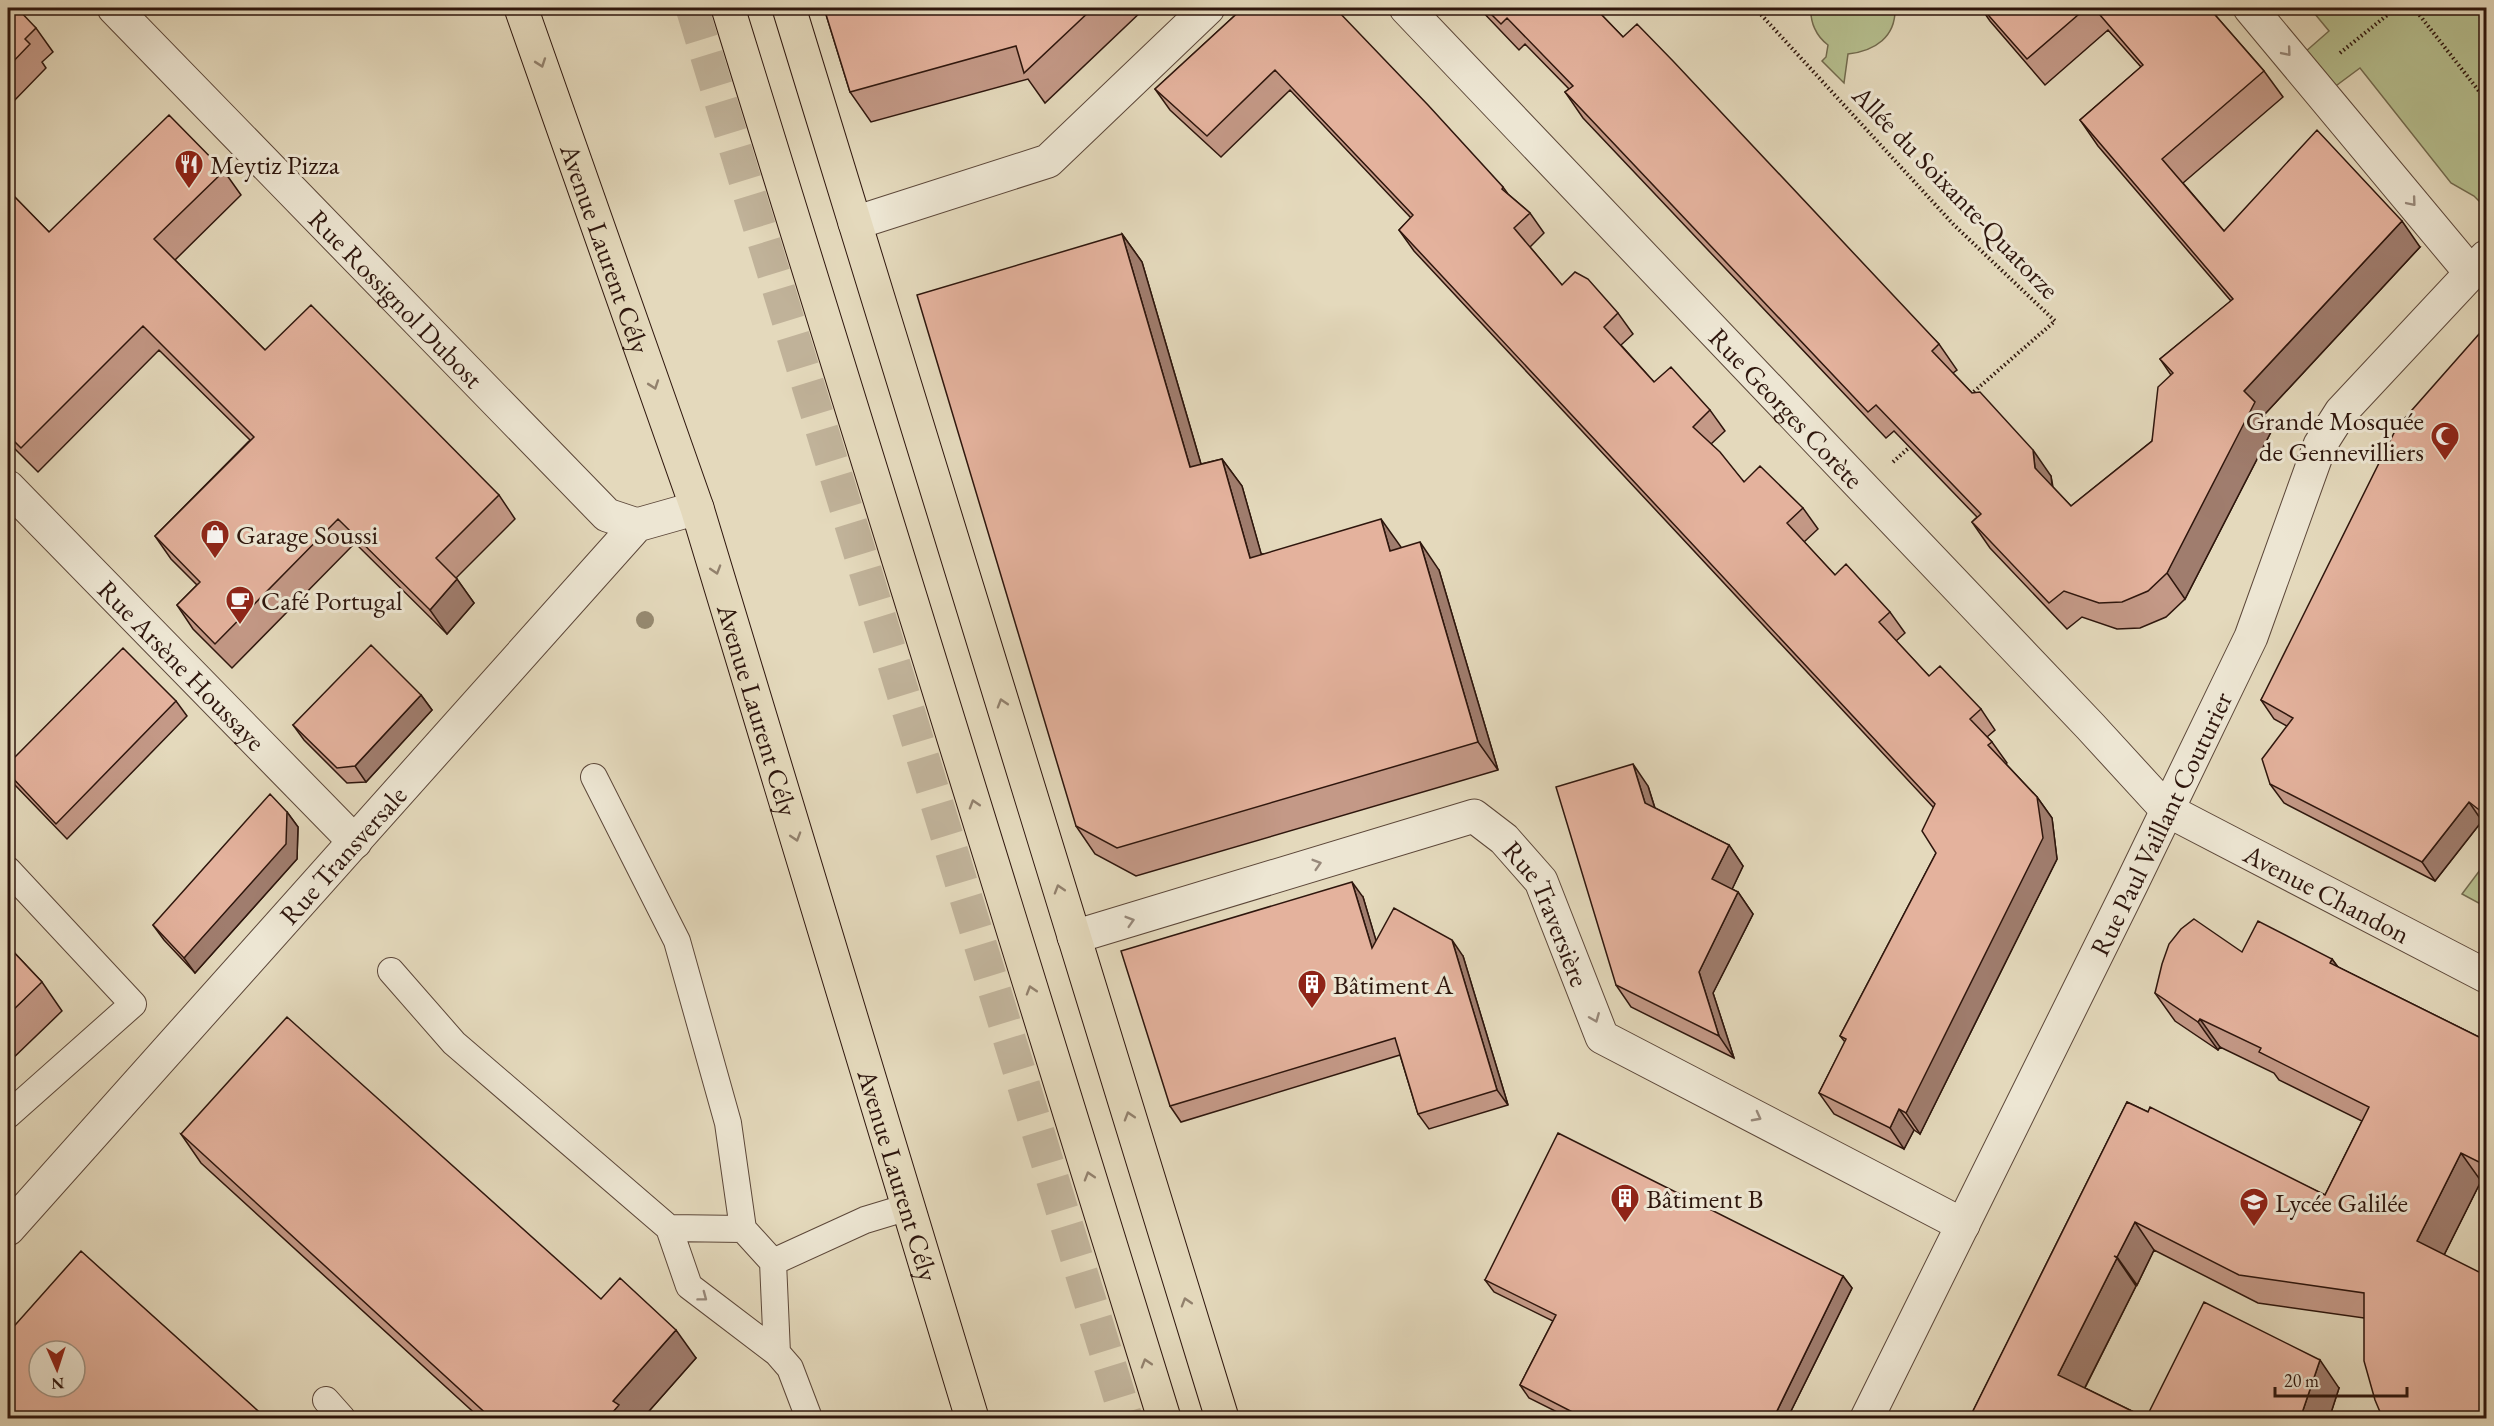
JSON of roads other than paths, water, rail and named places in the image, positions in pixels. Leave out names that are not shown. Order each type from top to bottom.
[{"type":"main road","name":"Avenue Laurent Cély","points":[[521,8],[697,508],[972,1419]]},
{"type":"main road","points":[[728,8],[1164,1419]]},
{"type":"main road","points":[[789,8],[1222,1419]]},
{"type":"street","name":"Rue Rossignol Dubost","points":[[114,8],[607,514],[637,525]]},
{"type":"street","points":[[855,223],[1048,161],[1208,8]]},
{"type":"street","name":"Rue Georges Corète","points":[[1406,8],[2167,810]]},
{"type":"street","points":[[2250,8],[2309,78],[2479,265]]},
{"type":"street","name":"Rue Paul Vaillant Couturier","points":[[1867,1419],[2251,637],[2320,445],[2341,412],[2479,265]]},
{"type":"street","name":"Rue Arsène Houssaye","points":[[8,487],[355,842]]},
{"type":"street","points":[[637,525],[697,508]]},
{"type":"street","name":"Rue Transversale","points":[[8,1230],[637,525]]},
{"type":"street","name":"Avenue Chandon","points":[[2167,810],[2487,976]]},
{"type":"street","name":"Rue Traversière","points":[[1074,937],[1474,816],[1504,839],[1541,881],[1602,1037],[1963,1225]]},
{"type":"lane","points":[[594,777],[677,941],[728,1123],[743,1229],[772,1262],[777,1353]]},
{"type":"lane","points":[[8,870],[133,1004],[8,1115]]},
{"type":"lane","points":[[391,971],[454,1042],[669,1228],[689,1286],[777,1353],[790,1368],[809,1419]]},
{"type":"lane","points":[[772,1262],[865,1220],[908,1207]]},
{"type":"lane","points":[[669,1228],[743,1229]]},
{"type":"tunnel","points":[[692,8],[1126,1418]]},
{"type":"place","name":"Meytiz Pizza","points":[[189,190]]},
{"type":"place","name":"Grande Mosquée de Gennevilliers","points":[[2445,462]]},
{"type":"place","name":"Garage Soussi","points":[[215,560]]},
{"type":"place","name":"Café Portugal","points":[[240,626]]},
{"type":"place","name":"Bâtiment A","points":[[1312,1010]]},
{"type":"place","name":"Bâtiment B","points":[[1625,1224]]},
{"type":"place","name":"Lycée Galilée","points":[[2254,1228]]}]
